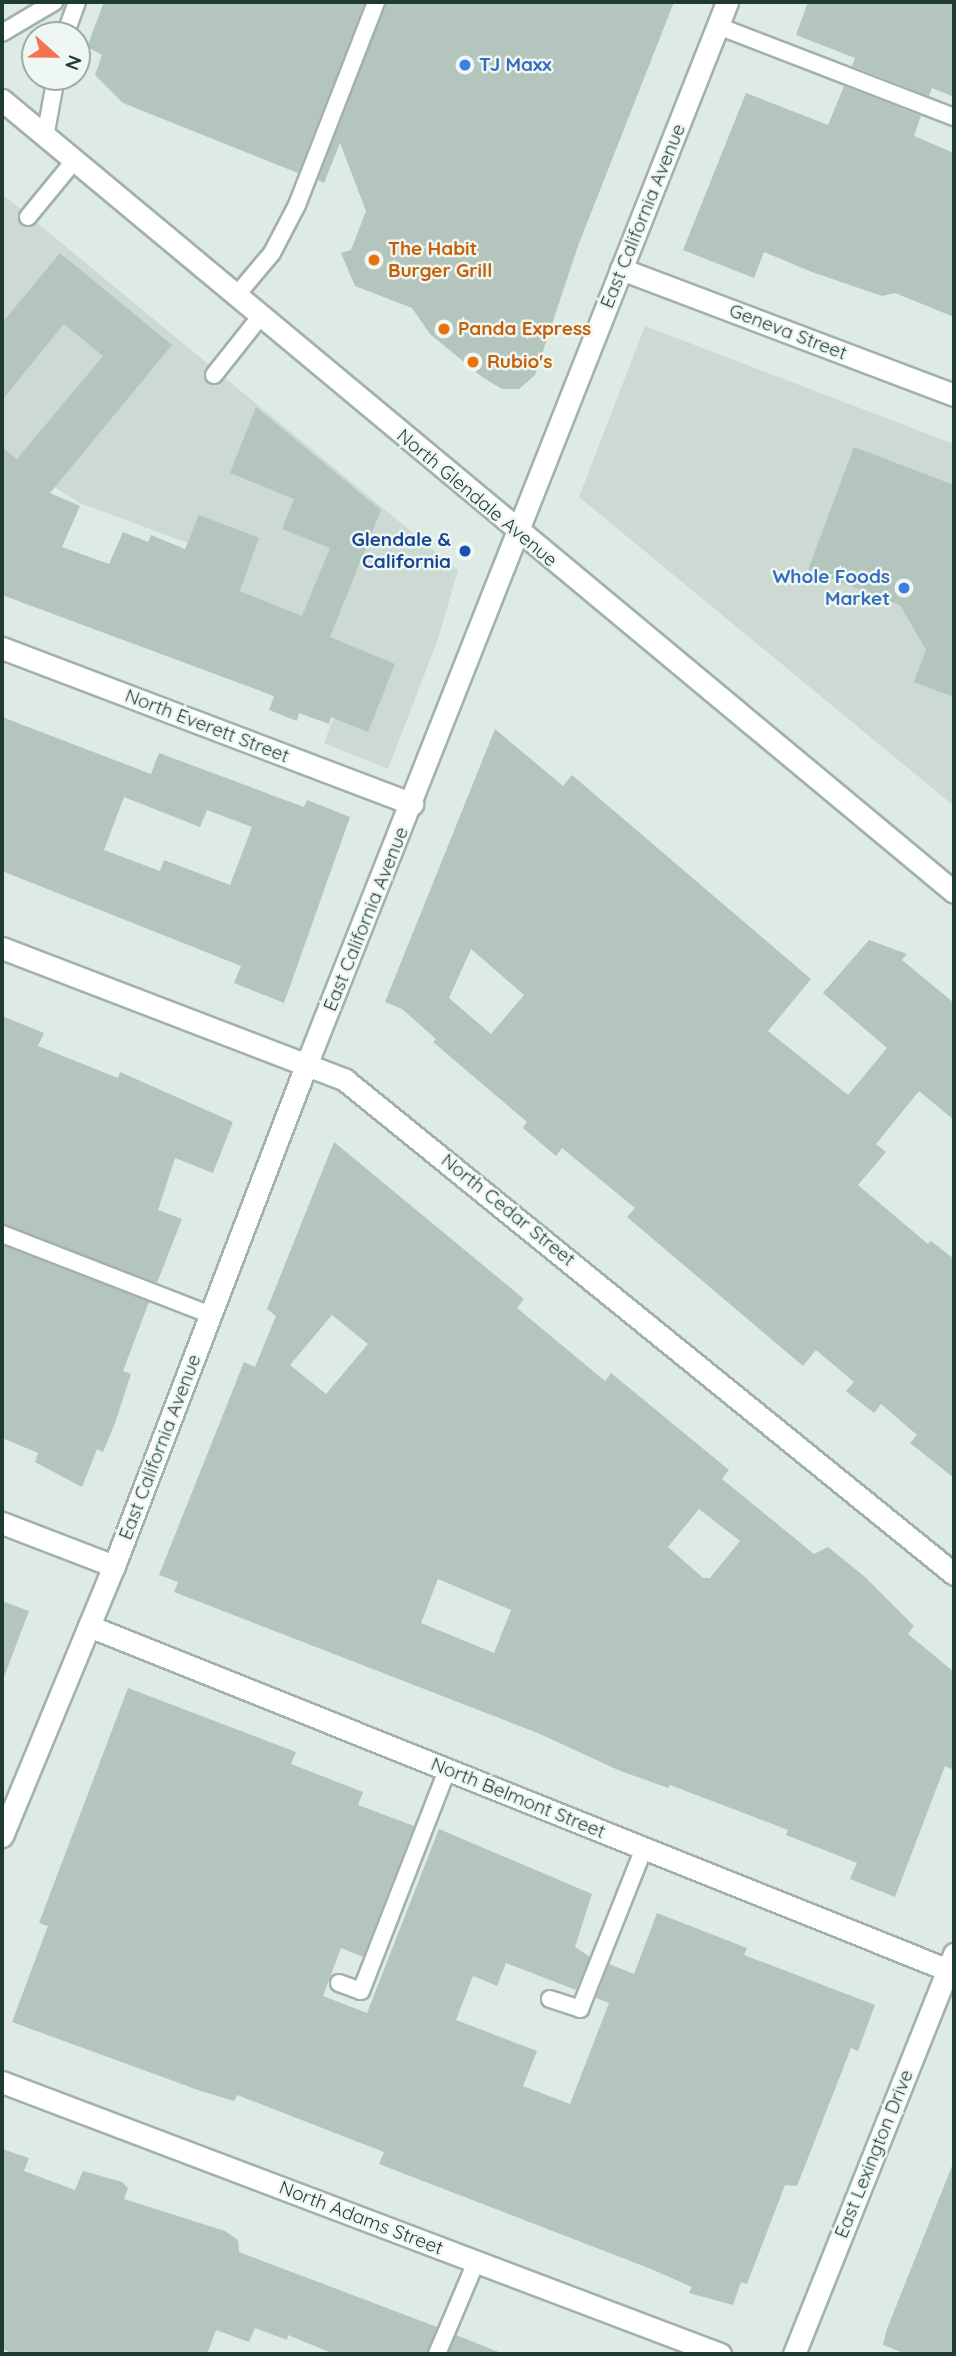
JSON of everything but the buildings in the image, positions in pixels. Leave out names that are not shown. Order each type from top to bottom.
[{"type":"street","name":"East California Avenue","points":[[2,1836],[8,1802],[114,1566],[307,1063],[520,534],[727,2]]},
{"type":"street","name":"North Glendale Avenue","points":[[2,100],[235,297],[954,892]]},
{"type":"street","name":"Geneva Street","points":[[621,269],[954,395]]},
{"type":"street","name":"North Everett Street","points":[[2,648],[412,804]]},
{"type":"street","name":"North Cedar Street","points":[[2,948],[307,1063],[373,1099],[954,1574]]},
{"type":"street","points":[[2,1523],[114,1566]]},
{"type":"street","name":"North Belmont Street","points":[[89,1626],[643,1848],[951,1962]]},
{"type":"street","name":"East Lexington Drive","points":[[794,2354],[951,1962]]},
{"type":"street","name":"North Adams Street","points":[[2,2081],[720,2354]]},
{"type":"lane","points":[[2,33],[54,2]]},
{"type":"lane","points":[[70,21],[77,2]]},
{"type":"lane","points":[[235,297],[272,253],[297,205],[376,2]]},
{"type":"lane","points":[[718,26],[954,117]]},
{"type":"lane","points":[[46,137],[54,91]]},
{"type":"lane","points":[[28,217],[74,161]]},
{"type":"lane","points":[[214,374],[260,317]]},
{"type":"lane","points":[[2,1234],[211,1315]]},
{"type":"lane","points":[[339,1983],[361,1991],[447,1770]]},
{"type":"lane","points":[[550,1999],[580,2009],[643,1848]]},
{"type":"lane","points":[[437,2354],[475,2262]]},
{"type":"shaded area","points":[[2,194],[458,570],[438,639],[388,769],[324,743],[348,680],[302,616],[240,591],[249,566],[80,503],[2,454]]},
{"type":"shaded area","points":[[645,326],[954,444],[954,806],[579,497]]},
{"type":"place","name":"TJ Maxx","points":[[465,65]]},
{"type":"place","name":"The Habit Burger Grill","points":[[374,260]]},
{"type":"place","name":"Panda Express","points":[[444,329]]},
{"type":"place","name":"Rubio's","points":[[473,362]]},
{"type":"place","name":"Glendale & California","points":[[465,551]]},
{"type":"place","name":"Whole Foods Market","points":[[904,588]]}]
